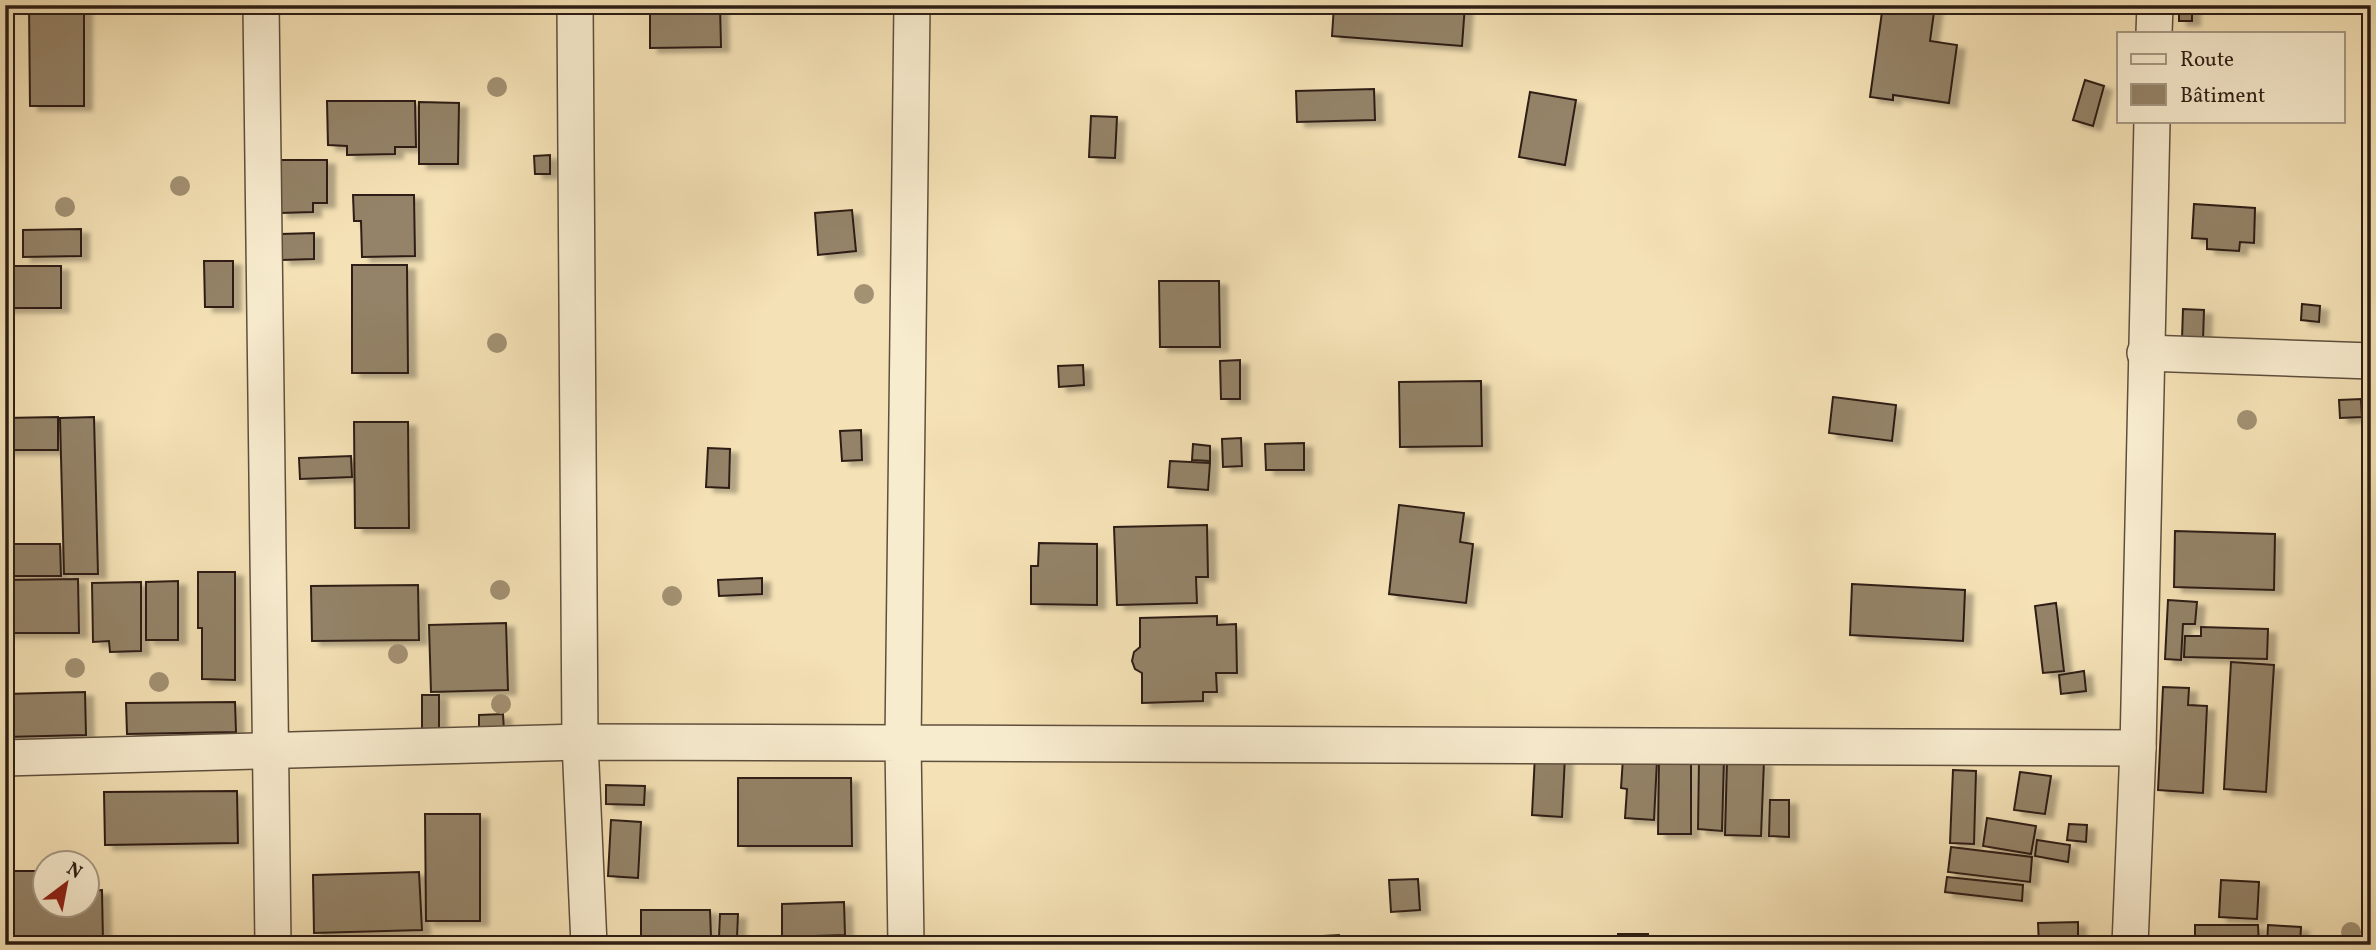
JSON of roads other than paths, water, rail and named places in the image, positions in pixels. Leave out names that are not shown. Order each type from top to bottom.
[{"type":"street","points":[[261,5],[273,945]]},
{"type":"street","points":[[575,5],[580,742],[589,945]]},
{"type":"street","points":[[906,945],[903,743],[912,5]]},
{"type":"street","points":[[2154,32],[2155,5]]},
{"type":"street","points":[[2130,945],[2138,748],[2152,122]]},
{"type":"street","points":[[2146,353],[2371,361]]},
{"type":"street","points":[[5,758],[580,742],[2138,748]]}]
